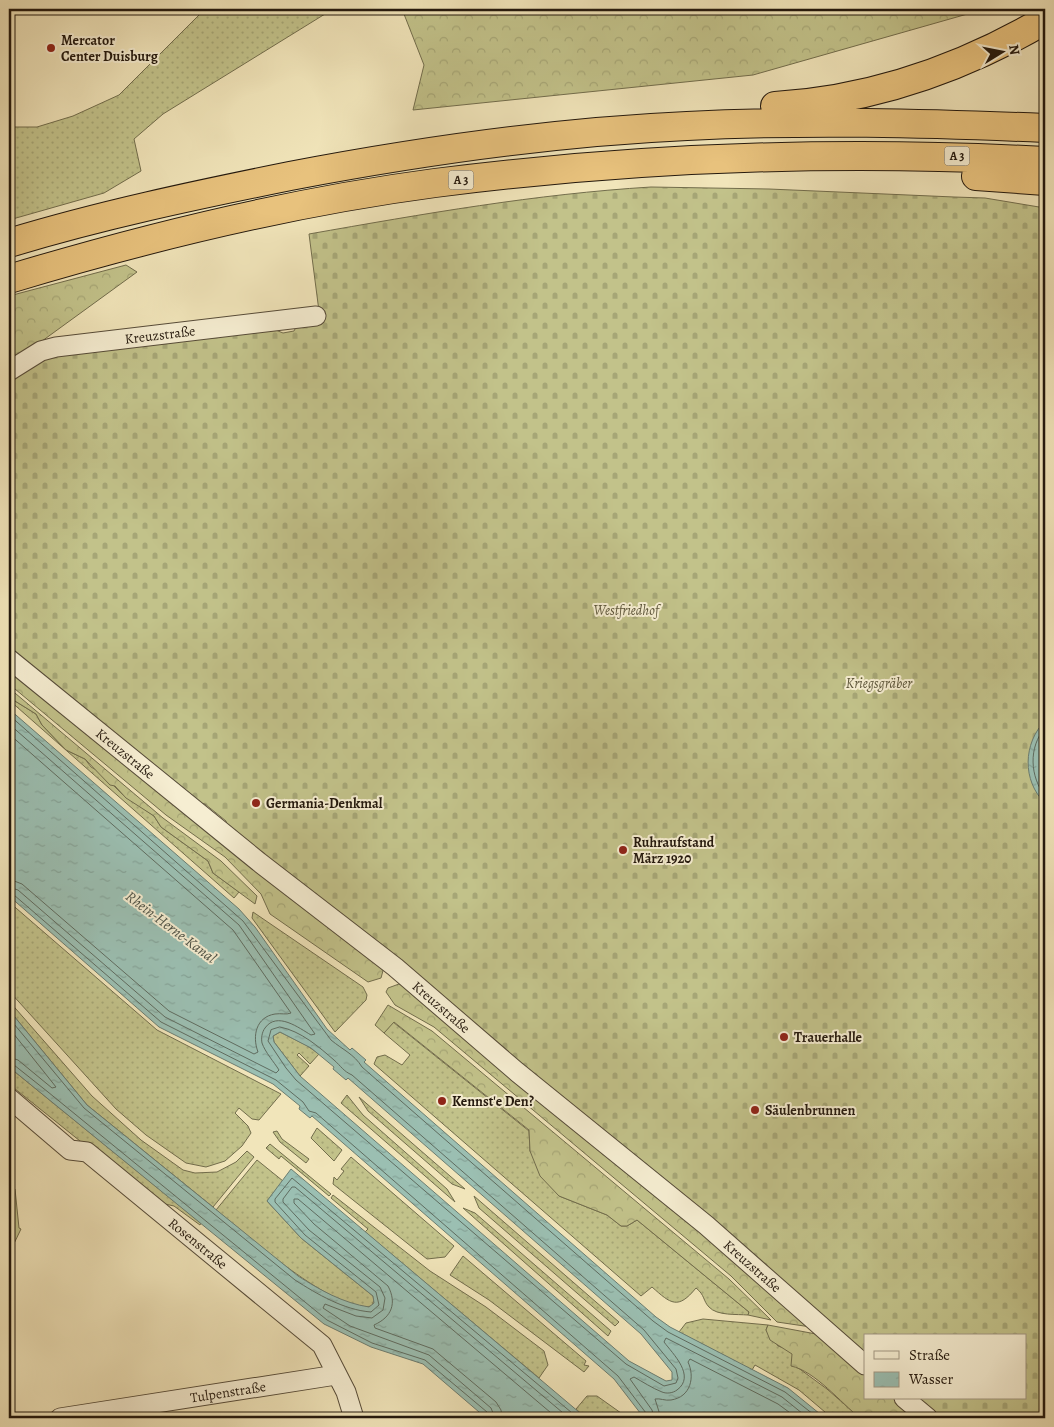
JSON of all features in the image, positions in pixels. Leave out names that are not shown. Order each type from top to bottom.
[{"type":"highway","points":[[628,130],[657,114],[838,100],[899,84],[963,62],[1008,42],[1045,20]]},
{"type":"highway","points":[[9,243],[51,230],[213,191],[430,151],[628,130],[804,122],[932,123],[1045,128]]},
{"type":"highway","points":[[868,155],[916,173],[1045,181]]},
{"type":"highway","name":"A 3","points":[[9,279],[219,223],[433,184],[540,171],[691,159],[868,155],[932,155],[1045,161]]},
{"type":"street","name":"Kreuzstraße","points":[[9,371],[41,351],[56,347],[316,316]]},
{"type":"street","name":"Kreuzstraße","points":[[9,659],[259,862],[395,967],[517,1072],[706,1225],[864,1364]]},
{"type":"street","name":"Rosenstraße","points":[[9,1098],[70,1150],[87,1152],[322,1345],[336,1376],[346,1392],[354,1418]]},
{"type":"street","name":"Tulpenstraße","points":[[60,1418],[88,1416],[336,1376]]},
{"type":"street","points":[[906,1400],[928,1418]]},
{"type":"green space","points":[[205,9],[321,9],[325,14],[163,114],[134,139],[141,171],[104,193],[9,220],[9,127],[37,127],[73,116],[119,95]]},
{"type":"green space","points":[[402,9],[985,9],[753,75],[413,110],[424,65]]},
{"type":"green space","name":"Westfriedhof","points":[[651,187],[769,189],[985,198],[1045,208],[1045,1418],[937,1418],[916,1400],[1026,1400],[1026,1334],[864,1334],[864,1356],[229,834],[226,821],[205,804],[192,804],[9,654],[9,379],[40,358],[266,326],[283,333],[294,331],[296,327],[320,319],[309,234],[437,212],[565,194]]},
{"type":"green space","points":[[126,265],[137,272],[9,365],[9,296]]},
{"type":"green space","points":[[9,664],[384,967],[381,978],[368,982],[270,914],[261,894],[225,857],[166,815],[9,684]]},
{"type":"green space","points":[[9,688],[163,818],[221,861],[257,896],[255,904],[213,873],[208,861],[161,827],[154,816],[126,798],[115,786],[110,785],[85,759],[66,750],[42,725],[36,714],[15,701],[9,700]]},
{"type":"green space","points":[[9,700],[15,701],[36,714],[42,725],[66,750],[85,759],[91,767],[100,772],[122,794],[154,816],[161,827],[208,861],[213,873],[239,892],[234,898]]},
{"type":"green space","points":[[9,902],[157,1030],[281,1094],[259,1120],[252,1119],[239,1108],[235,1113],[248,1126],[251,1133],[242,1146],[225,1161],[206,1167],[186,1163],[146,1135],[116,1109],[9,991]]},
{"type":"green space","points":[[253,912],[363,987],[367,995],[366,1000],[335,1032],[252,918]]},
{"type":"green space","points":[[405,984],[587,1132],[811,1327],[777,1322],[731,1276],[434,1027],[395,1005],[386,992],[388,988]]},
{"type":"green space","points":[[9,1001],[92,1096],[141,1140],[183,1170],[195,1173],[217,1172],[236,1162],[247,1151],[254,1157],[213,1207],[87,1105],[9,1010]]},
{"type":"green space","points":[[388,1005],[432,1031],[729,1279],[771,1320],[748,1315],[749,1312],[637,1220],[627,1226],[621,1226],[607,1215],[559,1196],[540,1176],[530,1151],[529,1130],[394,1022],[384,1033],[375,1025]]},
{"type":"green space","points":[[393,1022],[529,1131],[530,1151],[559,1196],[607,1215],[621,1226],[627,1226],[637,1220],[749,1312],[748,1315],[722,1313],[713,1310],[707,1305],[696,1288],[684,1300],[679,1302],[670,1301],[652,1287],[641,1296],[374,1064],[377,1057],[385,1055],[402,1065],[410,1055],[384,1033]]},
{"type":"green space","points":[[280,1032],[319,1054],[310,1064],[299,1053],[297,1055],[309,1066],[300,1076],[274,1042],[273,1036]]},
{"type":"green space","points":[[9,1067],[201,1223],[200,1225],[174,1206],[156,1202],[9,1084]]},
{"type":"green space","points":[[347,1095],[363,1115],[447,1189],[455,1202],[341,1103]]},
{"type":"green space","points":[[359,1097],[465,1189],[452,1184],[368,1111]]},
{"type":"green space","points":[[317,1128],[342,1150],[334,1161],[311,1138]]},
{"type":"green space","points":[[277,1131],[282,1139],[309,1159],[306,1163],[280,1142],[273,1132]]},
{"type":"green space","points":[[270,1144],[331,1194],[329,1196],[281,1156],[279,1159],[266,1148]]},
{"type":"green space","points":[[351,1157],[454,1246],[445,1257],[427,1259],[333,1184],[334,1177],[337,1180],[344,1171],[341,1169]]},
{"type":"green space","points":[[257,1160],[283,1181],[267,1201],[301,1238],[373,1296],[372,1306],[356,1305],[336,1298],[314,1285],[291,1270],[216,1210]]},
{"type":"green space","points":[[9,1185],[15,1189],[19,1228],[21,1229],[9,1254]]},
{"type":"green space","points":[[333,1195],[430,1271],[486,1307],[544,1351],[548,1365],[539,1378],[365,1232],[368,1229],[331,1198]]},
{"type":"green space","points":[[474,1196],[619,1322],[615,1326],[479,1208]]},
{"type":"green space","points":[[463,1208],[475,1213],[611,1331],[608,1336]]},
{"type":"green space","points":[[463,1256],[586,1361],[584,1365],[589,1366],[584,1372],[489,1300],[450,1275]]},
{"type":"green space","points":[[703,1319],[768,1325],[766,1330],[778,1346],[787,1349],[793,1354],[793,1360],[797,1367],[827,1389],[860,1418],[832,1418],[799,1390],[755,1365],[752,1370],[679,1332],[686,1323]]},
{"type":"green space","points":[[768,1325],[816,1334],[864,1368],[864,1400],[899,1400],[920,1418],[860,1418],[809,1374],[791,1366],[792,1354],[770,1340],[766,1330]]},
{"type":"green space","points":[[587,1396],[597,1396],[628,1418],[586,1418],[576,1409]]},
{"type":"water","name":"Rhein-Herne-Kanal","points":[[9,709],[239,909],[255,927],[327,1029],[350,1050],[352,1048],[366,1060],[364,1062],[656,1317],[670,1327],[788,1388],[825,1418],[644,1418],[614,1379],[312,1116],[310,1118],[299,1109],[300,1106],[273,1084],[159,1027],[9,896]],"holes":[[[280,1032],[311,1048],[346,1080],[348,1078],[641,1334],[672,1372],[672,1380],[666,1381],[629,1361],[300,1076],[274,1042],[273,1036]]]},
{"type":"water","points":[[1045,721],[1045,803],[1037,794],[1032,784],[1028,762],[1032,740]]},
{"type":"water","points":[[9,1010],[87,1105],[298,1276],[341,1299],[369,1307],[374,1303],[373,1296],[301,1238],[267,1201],[291,1169],[586,1418],[486,1418],[423,1364],[371,1347],[324,1324],[9,1067]]},
{"type":"place","name":"Mercator Center Duisburg","points":[[51,48]]},
{"type":"place","name":"Germania-Denkmal","points":[[256,803]]},
{"type":"place","name":"Ruhraufstand März 1920","points":[[623,850]]},
{"type":"place","name":"Trauerhalle","points":[[784,1037]]},
{"type":"place","name":"Kennst'e Den?","points":[[442,1101]]},
{"type":"place","name":"Säulenbrunnen","points":[[755,1110]]},
{"type":"park label","name":"Kriegsgräber","points":[[879,683]]}]
